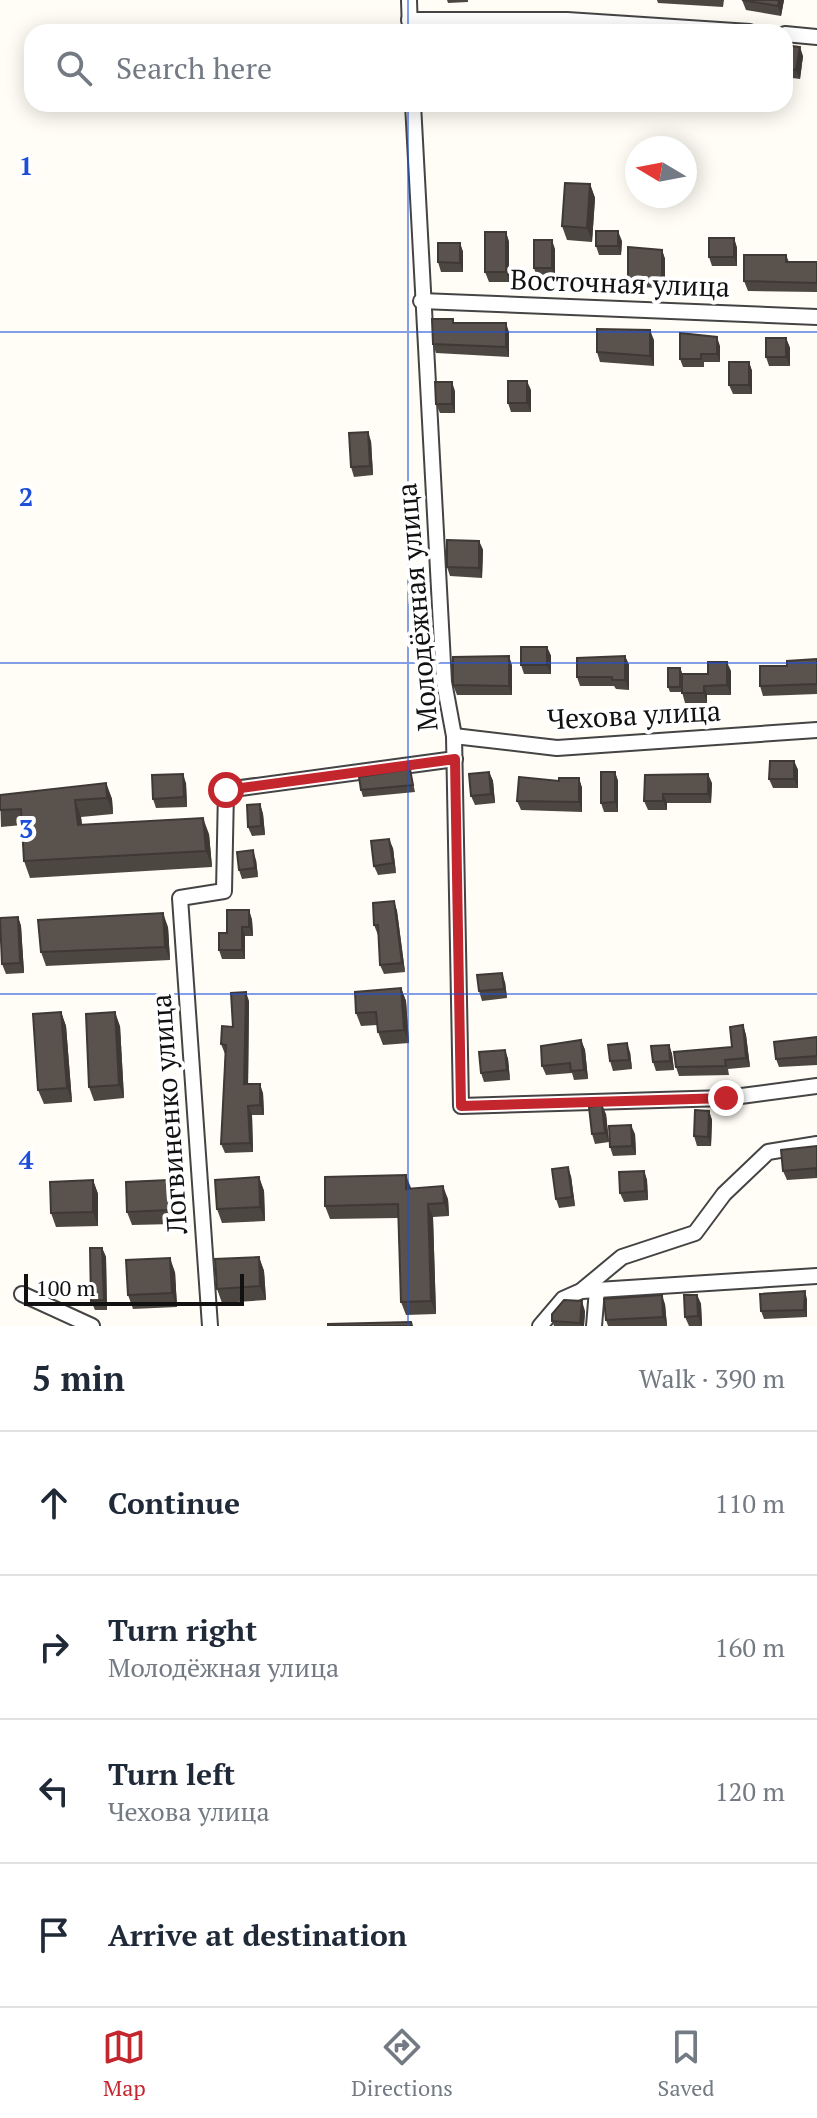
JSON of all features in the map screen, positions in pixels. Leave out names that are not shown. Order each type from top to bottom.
[{"type":"street","points":[[409,0],[410,24]]},
{"type":"street","points":[[462,24],[567,20],[628,24]]},
{"type":"street","points":[[793,35],[817,37]]},
{"type":"street","name":"Молодёжная улица","points":[[413,112],[421,301],[444,682],[454,736],[461,1106],[726,1098],[817,1086]]},
{"type":"street","name":"Восточная улица","points":[[421,301],[817,317]]},
{"type":"street","name":"Чехова улица","points":[[454,736],[557,748],[817,730]]},
{"type":"street","name":"Логвиненко улица","points":[[210,1326],[180,898],[224,891],[226,790],[455,759]]},
{"type":"street","points":[[540,1326],[563,1299],[581,1291],[622,1257],[695,1233],[724,1194],[768,1152],[817,1144]]},
{"type":"street","points":[[581,1291],[817,1276]]},
{"type":"street","points":[[594,1326],[597,1290]]},
{"type":"street","points":[[22,1294],[92,1326]]},
{"type":"building","points":[[742,0],[779,0],[778,6]]},
{"type":"building","points":[[793,46],[800,47],[796,70],[793,69]]},
{"type":"building","points":[[565,183],[590,184],[587,228],[562,226]]},
{"type":"building","points":[[596,231],[618,231],[618,246],[596,246]]},
{"type":"building","points":[[485,232],[506,232],[506,272],[485,272]]},
{"type":"building","points":[[709,238],[734,238],[734,257],[709,257]]},
{"type":"building","points":[[534,240],[552,240],[552,268],[534,268]]},
{"type":"building","points":[[438,243],[460,243],[460,263],[438,262]]},
{"type":"building","points":[[628,247],[662,250],[662,279],[628,278]]},
{"type":"building","points":[[744,255],[786,255],[786,262],[817,262],[817,283],[744,281]]},
{"type":"building","points":[[432,319],[453,319],[453,323],[506,323],[506,347],[433,344]]},
{"type":"building","points":[[597,329],[650,330],[650,356],[597,352]]},
{"type":"building","points":[[680,333],[717,337],[717,354],[701,354],[701,359],[680,359]]},
{"type":"building","points":[[766,338],[786,338],[786,357],[766,357]]},
{"type":"building","points":[[729,362],[749,362],[749,385],[729,385]]},
{"type":"building","points":[[508,381],[527,381],[527,403],[508,403]]},
{"type":"building","points":[[435,382],[452,382],[452,404],[436,404]]},
{"type":"building","points":[[368,432],[370,466],[351,467],[349,433]]},
{"type":"building","points":[[447,540],[479,541],[479,568],[447,567]]},
{"type":"building","points":[[521,647],[547,647],[547,665],[521,665]]},
{"type":"building","points":[[509,656],[509,686],[453,685],[453,657]]},
{"type":"building","points":[[625,656],[625,680],[577,677],[577,658]]},
{"type":"building","points":[[817,659],[817,684],[760,686],[760,666],[787,666],[787,661]]},
{"type":"building","points":[[708,662],[727,662],[727,685],[704,686],[704,693],[682,693],[682,674],[708,674]]},
{"type":"building","points":[[668,668],[680,668],[680,687],[668,687]]},
{"type":"building","points":[[770,761],[794,761],[794,779],[769,779]]},
{"type":"building","points":[[410,769],[413,785],[361,790],[359,777]]},
{"type":"building","points":[[489,772],[491,794],[471,796],[469,774]]},
{"type":"building","points":[[601,772],[615,772],[615,802],[601,803]]},
{"type":"building","points":[[183,774],[184,797],[153,799],[152,775]]},
{"type":"building","points":[[708,774],[708,794],[663,794],[663,801],[644,801],[645,775]]},
{"type":"building","points":[[519,777],[559,781],[559,778],[579,778],[579,802],[517,801]]},
{"type":"building","points":[[106,783],[107,798],[75,800],[78,825],[203,818],[206,851],[24,861],[21,809],[0,810],[0,795]]},
{"type":"building","points":[[260,804],[261,826],[248,827],[247,805]]},
{"type":"building","points":[[389,839],[393,863],[374,866],[371,841]]},
{"type":"building","points":[[253,850],[255,868],[239,870],[237,852]]},
{"type":"building","points":[[394,901],[402,963],[380,965],[378,925],[374,925],[373,903]]},
{"type":"building","points":[[227,910],[249,910],[249,927],[242,927],[242,950],[219,950],[219,933],[227,933]]},
{"type":"building","points":[[163,913],[165,947],[41,952],[38,920]]},
{"type":"building","points":[[18,917],[20,963],[2,964],[0,918]]},
{"type":"building","points":[[502,973],[504,989],[479,991],[477,975]]},
{"type":"building","points":[[401,988],[404,1030],[378,1032],[376,1012],[356,1013],[355,992]]},
{"type":"building","points":[[246,992],[244,1084],[260,1084],[260,1105],[248,1106],[250,1143],[221,1144],[226,1045],[221,1044],[222,1026],[233,1027],[231,993]]},
{"type":"building","points":[[61,1012],[67,1088],[38,1090],[33,1014]]},
{"type":"building","points":[[115,1012],[119,1085],[89,1087],[86,1014]]},
{"type":"building","points":[[743,1025],[746,1058],[725,1060],[726,1066],[676,1067],[674,1052],[732,1047],[730,1027]]},
{"type":"building","points":[[817,1037],[817,1056],[776,1059],[774,1042]]},
{"type":"building","points":[[581,1040],[584,1070],[571,1071],[570,1063],[542,1066],[541,1046]]},
{"type":"building","points":[[627,1043],[629,1060],[610,1061],[608,1045]]},
{"type":"building","points":[[669,1045],[670,1061],[653,1062],[651,1046]]},
{"type":"building","points":[[505,1050],[507,1070],[481,1073],[479,1052]]},
{"type":"building","points":[[602,1105],[605,1133],[592,1134],[589,1107]]},
{"type":"building","points":[[695,1110],[709,1111],[708,1137],[694,1136]]},
{"type":"building","points":[[631,1125],[632,1146],[610,1147],[609,1126]]},
{"type":"building","points":[[817,1146],[817,1176],[816,1168],[783,1171],[781,1150]]},
{"type":"building","points":[[568,1167],[572,1197],[556,1199],[552,1169]]},
{"type":"building","points":[[644,1171],[645,1191],[620,1193],[619,1172]]},
{"type":"building","points":[[406,1175],[406,1189],[443,1186],[444,1203],[428,1204],[431,1301],[401,1302],[398,1204],[325,1206],[325,1177]]},
{"type":"building","points":[[259,1177],[260,1207],[217,1209],[215,1180]]},
{"type":"building","points":[[93,1180],[93,1212],[51,1213],[50,1182]]},
{"type":"building","points":[[168,1180],[169,1210],[127,1212],[126,1182]]},
{"type":"building","points":[[90,1248],[102,1248],[104,1300],[91,1301]]},
{"type":"building","points":[[259,1257],[260,1286],[217,1289],[215,1259]]},
{"type":"building","points":[[170,1258],[172,1293],[128,1295],[126,1260]]},
{"type":"building","points":[[805,1291],[804,1310],[761,1311],[760,1294]]},
{"type":"building","points":[[662,1295],[663,1317],[606,1320],[604,1299]]},
{"type":"building","points":[[684,1295],[697,1295],[698,1316],[685,1317]]},
{"type":"building","points":[[564,1300],[582,1301],[580,1323],[552,1321],[552,1314]]},
{"type":"building","points":[[411,1322],[412,1326],[328,1326],[328,1324]]},
{"type":"route","points":[[226,790],[455,759],[461,1106],[726,1098]]}]
